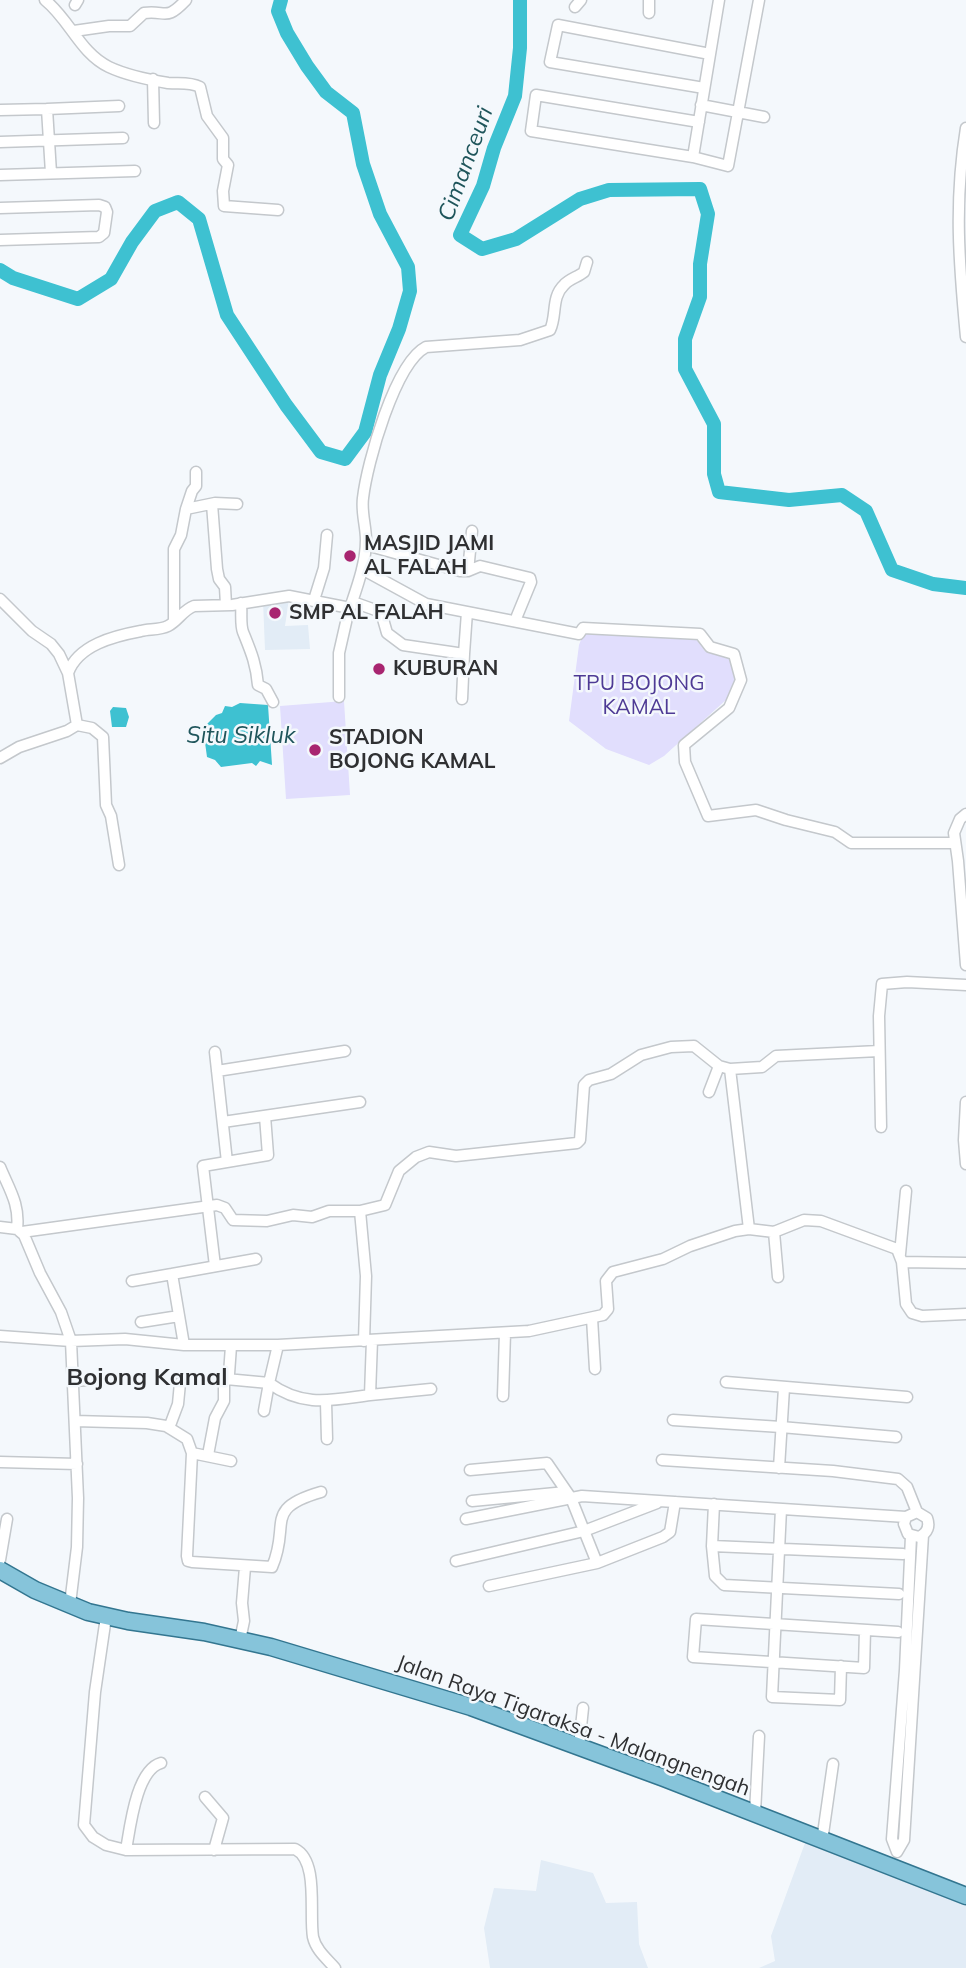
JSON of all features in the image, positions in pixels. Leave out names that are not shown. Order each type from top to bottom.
[{"type":"main road","name":"Jalan Raya Tigaraksa - Malangnengah","points":[[0,1570],[35,1590],[106,1617],[240,1640],[458,1703],[579,1746],[966,1896]]},
{"type":"street","points":[[45,0],[56,9],[82,46],[95,59],[116,70],[153,79],[194,84],[202,90],[207,116],[223,138],[223,159],[228,164],[223,191],[224,206],[278,210]]},
{"type":"street","points":[[74,31],[130,26],[144,13],[166,15],[186,0]]},
{"type":"street","points":[[649,0],[649,13]]},
{"type":"street","points":[[693,157],[719,0]]},
{"type":"street","points":[[699,122],[536,95],[531,131],[693,157],[728,166],[760,0]]},
{"type":"street","points":[[704,88],[550,62],[558,25],[710,54]]},
{"type":"street","points":[[153,79],[154,123]]},
{"type":"street","points":[[701,105],[764,117]]},
{"type":"street","points":[[0,110],[119,106]]},
{"type":"street","points":[[47,109],[51,173]]},
{"type":"street","points":[[966,128],[959,168],[957,206],[966,337]]},
{"type":"street","points":[[0,142],[123,138]]},
{"type":"street","points":[[0,175],[135,171]]},
{"type":"street","points":[[0,208],[99,205],[105,207],[107,212],[104,233],[99,237],[0,240]]},
{"type":"street","points":[[339,697],[339,653],[366,545],[362,505],[388,404],[404,371],[426,347],[520,340],[550,330],[556,299],[562,287],[583,274],[587,261]]},
{"type":"street","points":[[174,621],[174,549],[183,529],[192,491],[196,486],[196,472]]},
{"type":"street","points":[[186,509],[212,504],[237,504]]},
{"type":"street","points":[[212,504],[217,569],[219,579],[225,587],[226,606]]},
{"type":"street","points":[[467,571],[472,531]]},
{"type":"street","points":[[314,600],[324,568],[327,536]]},
{"type":"street","points":[[366,545],[452,569],[467,571],[480,566],[530,578],[531,582],[517,616]]},
{"type":"street","points":[[362,569],[426,604],[579,634],[583,628],[700,634],[710,647],[734,654],[741,680],[729,708],[684,745],[685,762],[708,816],[756,810],[835,831],[851,843],[954,843]]},
{"type":"street","points":[[68,673],[72,661],[83,651],[117,636],[165,627],[194,606],[226,606],[289,596],[381,612],[387,634],[403,645],[464,654]]},
{"type":"street","points":[[0,599],[32,631],[55,648],[68,673],[77,725]]},
{"type":"street","points":[[241,603],[243,631],[256,662],[258,685],[266,689],[274,702]]},
{"type":"street","points":[[462,699],[467,612]]},
{"type":"street","points":[[0,758],[19,747],[77,725],[92,728],[103,737],[106,805],[111,816],[119,865]]},
{"type":"street","points":[[966,814],[956,827],[954,843],[958,861],[966,965]]},
{"type":"street","points":[[881,1127],[879,1051],[882,984],[907,982],[966,985]]},
{"type":"street","points":[[0,1227],[20,1231],[133,1219],[207,1206],[222,1206],[233,1220],[243,1222],[267,1221],[293,1215],[312,1217],[338,1210],[360,1211],[385,1205],[399,1171],[416,1157],[429,1152],[456,1156],[577,1143],[580,1140],[584,1084],[611,1074],[641,1055],[671,1047],[694,1046],[719,1066],[730,1069],[762,1067],[776,1056],[879,1051]]},
{"type":"street","points":[[217,1071],[345,1051]]},
{"type":"street","points":[[215,1052],[227,1162]]},
{"type":"street","points":[[709,1092],[719,1066]]},
{"type":"street","points":[[730,1069],[750,1229]]},
{"type":"street","points":[[223,1122],[360,1102]]},
{"type":"street","points":[[966,1102],[966,1164]]},
{"type":"street","points":[[215,1266],[202,1166],[268,1155],[265,1116]]},
{"type":"street","points":[[0,1167],[17,1204],[20,1231],[61,1312],[71,1340],[77,1464],[77,1547],[70,1604]]},
{"type":"street","points":[[906,1191],[901,1258],[906,1304],[912,1312],[922,1317],[966,1314]]},
{"type":"street","points":[[360,1211],[366,1276],[370,1395]]},
{"type":"street","points":[[0,1336],[71,1340],[125,1339],[230,1346],[529,1331],[603,1315],[608,1309],[606,1281],[612,1272],[663,1259],[713,1237],[750,1229],[774,1232],[804,1220],[814,1220],[886,1243],[897,1249],[901,1258]]},
{"type":"street","points":[[774,1232],[778,1278]]},
{"type":"street","points":[[901,1258],[966,1263]]},
{"type":"street","points":[[132,1281],[256,1259]]},
{"type":"street","points":[[172,1274],[184,1345]]},
{"type":"street","points":[[141,1322],[179,1316]]},
{"type":"street","points":[[593,1318],[595,1369]]},
{"type":"street","points":[[503,1396],[505,1333]]},
{"type":"street","points":[[264,1410],[278,1345]]},
{"type":"street","points":[[208,1455],[215,1418],[223,1406],[229,1374],[230,1346]]},
{"type":"street","points":[[226,1379],[269,1383],[299,1398],[326,1402],[431,1389]]},
{"type":"street","points":[[74,1381],[103,1380]]},
{"type":"street","points":[[726,1382],[907,1397]]},
{"type":"street","points":[[169,1427],[178,1404],[180,1383]]},
{"type":"street","points":[[779,1468],[784,1388]]},
{"type":"street","points":[[326,1402],[327,1439]]},
{"type":"street","points":[[673,1420],[896,1437]]},
{"type":"street","points":[[75,1421],[147,1423],[169,1427],[187,1439],[192,1453],[187,1559],[192,1562],[272,1567],[284,1509],[295,1500],[321,1492]]},
{"type":"street","points":[[192,1453],[231,1461]]},
{"type":"street","points":[[662,1460],[898,1479],[907,1487],[917,1512],[929,1521],[928,1529],[923,1535],[904,1840],[897,1852],[894,1868]]},
{"type":"street","points":[[0,1462],[77,1464]]},
{"type":"street","points":[[470,1469],[547,1463],[568,1495],[597,1563]]},
{"type":"street","points":[[472,1501],[568,1495],[906,1517],[917,1512]]},
{"type":"street","points":[[467,1519],[568,1495]]},
{"type":"street","points":[[456,1561],[584,1531],[662,1501]]},
{"type":"street","points":[[489,1586],[597,1563],[663,1537],[670,1532],[675,1502]]},
{"type":"street","points":[[714,1504],[712,1546],[715,1576],[724,1585],[899,1594]]},
{"type":"street","points":[[781,1509],[772,1697],[840,1700],[841,1666]]},
{"type":"street","points":[[897,1852],[892,1839],[905,1670],[911,1536],[904,1527],[906,1517]]},
{"type":"street","points":[[0,1560],[7,1518]]},
{"type":"street","points":[[911,1536],[923,1535]]},
{"type":"street","points":[[712,1546],[903,1555]]},
{"type":"street","points":[[240,1640],[244,1621],[242,1603],[245,1567]]},
{"type":"street","points":[[106,1617],[95,1692],[84,1825],[93,1837],[126,1850],[295,1849],[303,1854],[309,1869],[313,1938],[318,1950],[335,1968]]},
{"type":"street","points":[[865,1630],[864,1668],[693,1657],[696,1619],[898,1632]]},
{"type":"street","points":[[579,1746],[583,1708]]},
{"type":"street","points":[[755,1813],[759,1736]]},
{"type":"street","points":[[126,1850],[136,1799],[149,1772],[161,1763]]},
{"type":"street","points":[[822,1841],[833,1764]]},
{"type":"street","points":[[205,1797],[223,1818],[214,1850]]},
{"type":"shaded area","name":"SMP AL FALAH","points":[[289,599],[285,626],[308,625],[310,649],[265,650],[263,601]]},
{"type":"shaded area","points":[[805,1843],[966,1902],[966,1968],[759,1968],[775,1961],[771,1936]]},
{"type":"shaded area","points":[[541,1860],[593,1873],[606,1903],[637,1902],[639,1944],[648,1968],[490,1968],[484,1928],[494,1888],[536,1891]]},
{"type":"green space","name":"TPU BOJONG KAMAL","points":[[584,632],[696,639],[705,651],[729,657],[736,679],[727,699],[664,756],[649,765],[606,749],[569,721],[579,645]]},
{"type":"green space","name":"STADION BOJONG KAMAL","points":[[344,701],[350,795],[286,799],[280,706]]},
{"type":"water","name":"Situ Sikluk","points":[[240,703],[268,705],[272,765],[260,761],[256,766],[252,763],[221,767],[215,760],[207,757],[203,728],[216,715],[222,713],[225,706],[232,707]]},
{"type":"water","points":[[113,707],[126,708],[129,717],[126,727],[112,727],[110,711]]},
{"type":"waterway","name":"Cimanceuri","points":[[0,270],[13,278],[78,299],[111,279],[132,242],[155,211],[178,202],[199,219],[227,315],[286,405],[321,452],[345,459],[365,432],[380,375],[399,329],[410,291],[408,267],[380,214],[363,164],[353,113],[326,92],[307,66],[287,33],[278,11],[281,0]]},
{"type":"waterway","name":"Cimanceuri","points":[[520,0],[520,48],[515,96],[494,148],[483,186],[460,235],[482,249],[516,239],[580,199],[609,190],[700,189],[708,214],[700,264],[700,297],[685,339],[685,369],[714,424],[714,474],[719,492],[789,500],[842,495],[866,511],[892,570],[933,584],[966,588]]},
{"type":"place","name":"MASJID JAMI AL FALAH","points":[[350,556]]},
{"type":"place","name":"SMP AL FALAH","points":[[275,613]]},
{"type":"place","name":"KUBURAN","points":[[379,669]]},
{"type":"place","name":"STADION BOJONG KAMAL","points":[[315,750]]},
{"type":"district","name":"Bojong Kamal","points":[[147,1378]]}]
